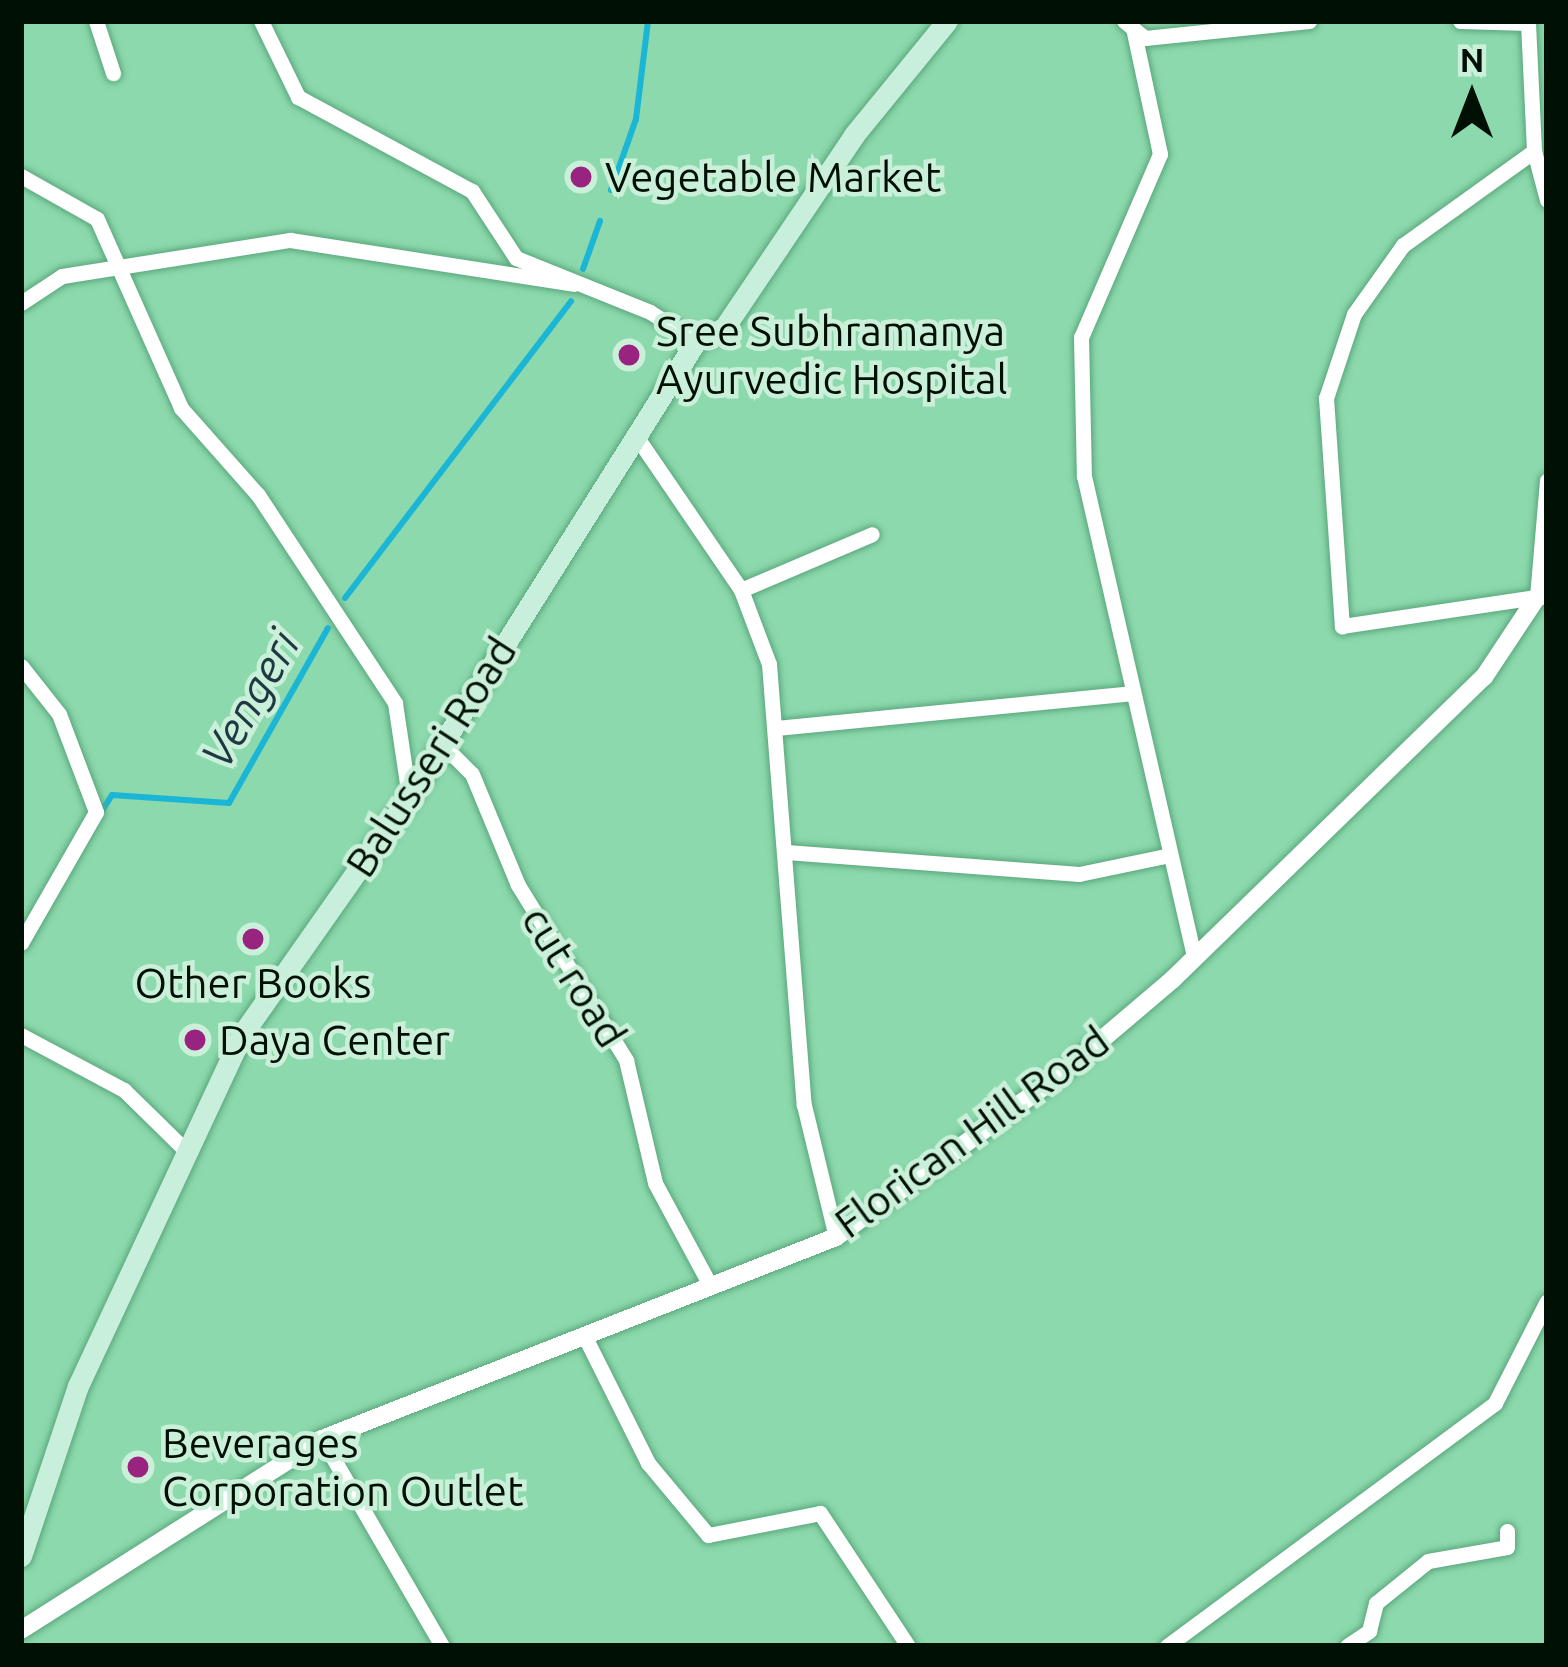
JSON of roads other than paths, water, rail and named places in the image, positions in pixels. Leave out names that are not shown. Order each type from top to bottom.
[{"type":"main road","name":"Balusseri Road","points":[[21,1556],[78,1386],[242,1036],[409,797],[696,340],[724,328],[854,135],[941,23]]},
{"type":"street","points":[[96,21],[113,73]]},
{"type":"street","points":[[261,21],[298,97],[435,164],[472,190],[517,258],[650,312],[696,340]]},
{"type":"street","points":[[1128,25],[1145,38],[1309,21]]},
{"type":"street","points":[[1460,21],[1527,22],[1534,152],[1547,200]]},
{"type":"street","points":[[1128,25],[1160,154],[1081,338],[1084,476],[1194,958]]},
{"type":"street","points":[[1534,152],[1403,245],[1354,314],[1326,398],[1342,626],[1542,596],[1547,481]]},
{"type":"street","points":[[21,176],[97,219],[182,408],[258,495],[395,703],[409,797]]},
{"type":"street","points":[[21,303],[62,276],[290,240],[574,284]]},
{"type":"street","points":[[636,436],[741,590],[770,664],[804,1105],[836,1237]]},
{"type":"street","points":[[741,590],[872,533]]},
{"type":"street","name":"Florican Hill Road","points":[[21,1630],[322,1439],[836,1237],[1060,1075],[1194,958],[1484,676],[1542,596]]},
{"type":"street","points":[[21,666],[59,714],[96,812],[21,943]]},
{"type":"street","points":[[776,728],[1131,693]]},
{"type":"street","name":"cut road","points":[[442,744],[472,774],[518,885],[626,1060],[655,1183],[711,1287]]},
{"type":"street","points":[[786,852],[1079,874],[1170,856]]},
{"type":"street","points":[[21,1035],[124,1090],[188,1152]]},
{"type":"street","points":[[1167,1646],[1495,1402],[1547,1300]]},
{"type":"street","points":[[585,1337],[649,1463],[708,1535],[820,1514],[908,1646]]},
{"type":"street","points":[[322,1439],[442,1646]]},
{"type":"street","points":[[1347,1646],[1369,1630],[1376,1603],[1428,1561],[1508,1547],[1508,1531]]},
{"type":"waterway","name":"Vengeri","points":[[611,190],[636,119],[648,21]]},
{"type":"waterway","points":[[583,269],[600,221]]},
{"type":"waterway","name":"Vengeri","points":[[345,598],[571,301]]},
{"type":"waterway","name":"Vengeri","points":[[100,814],[112,795],[229,803],[328,628]]},
{"type":"place","name":"Vegetable Market","points":[[581,177]]},
{"type":"place","name":"Sree Subhramanya Ayurvedic Hospital","points":[[629,355]]},
{"type":"place","name":"Other Books","points":[[253,939]]},
{"type":"place","name":"Daya Center","points":[[195,1040]]},
{"type":"place","name":"Beverages Corporation Outlet","points":[[138,1467]]}]
